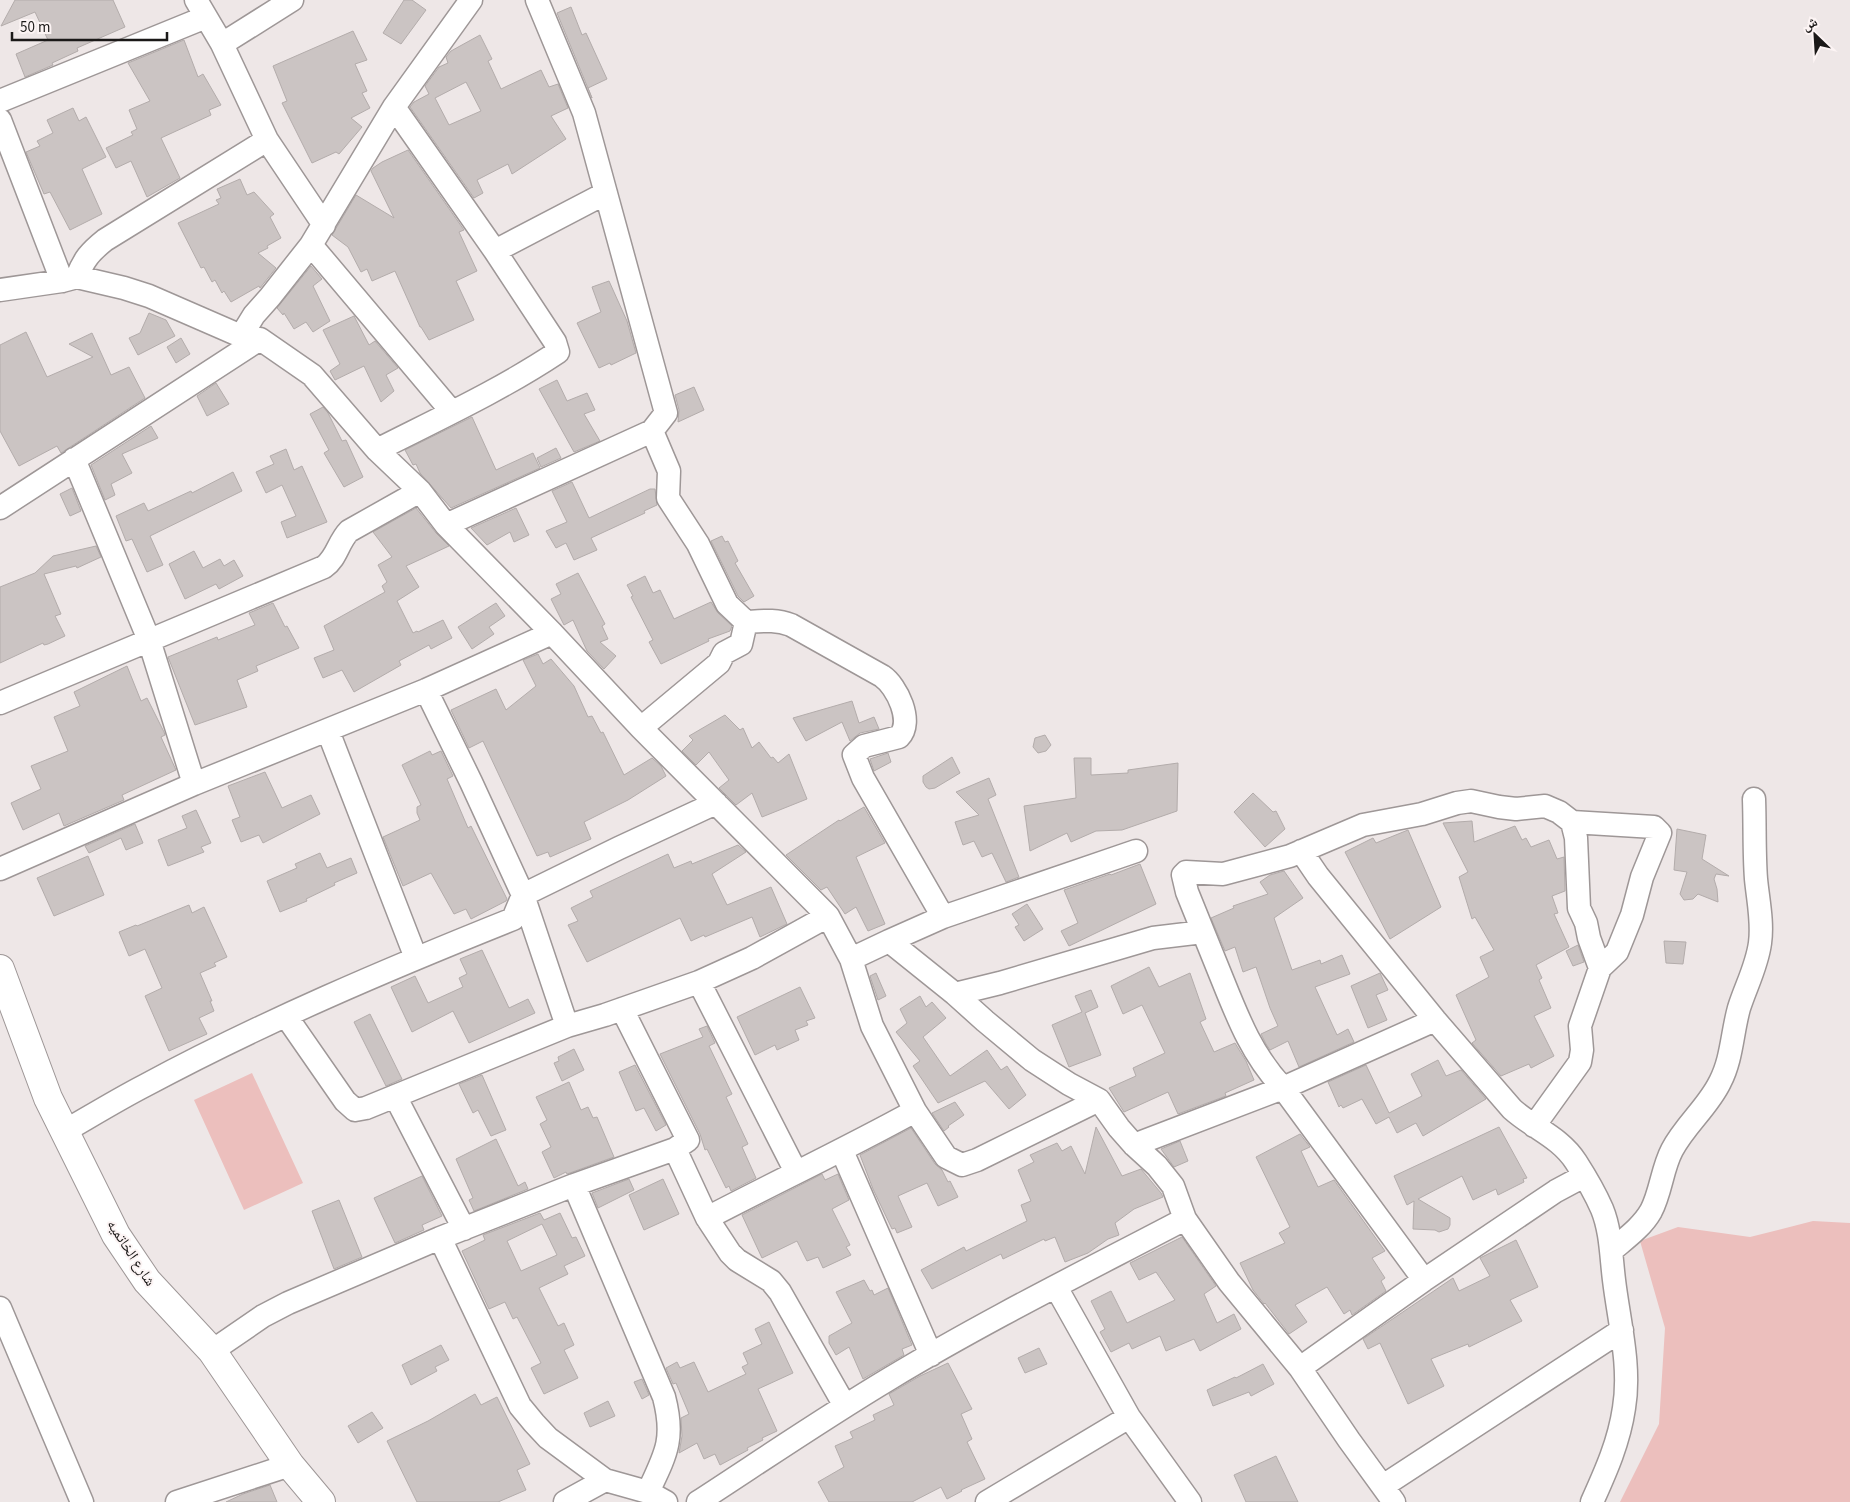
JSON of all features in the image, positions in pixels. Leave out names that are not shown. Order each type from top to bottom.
[{"type":"street","points":[[222,44],[292,0]]},
{"type":"street","points":[[0,508],[250,337],[254,315],[311,245],[394,107],[471,0]]},
{"type":"street","points":[[446,524],[652,431],[666,412],[584,113],[537,0]]},
{"type":"street","points":[[0,101],[201,9],[222,44],[267,140],[324,225]]},
{"type":"street","points":[[377,450],[540,365],[558,352],[555,342],[496,251],[394,107]]},
{"type":"street","points":[[0,120],[69,279]]},
{"type":"street","points":[[69,279],[93,250],[105,240],[267,140]]},
{"type":"street","points":[[496,251],[606,193]]},
{"type":"street","points":[[311,245],[452,412]]},
{"type":"street","points":[[0,290],[69,279],[124,288],[149,296],[250,337],[312,375],[377,450],[420,491],[446,524],[641,728],[828,916],[851,959],[872,1026],[915,1112],[946,1158],[962,1165],[977,1160],[1099,1100]]},
{"type":"street","points":[[652,431],[669,471],[668,498],[698,544],[727,604],[746,622],[772,620],[782,621],[791,625],[882,676],[894,688],[906,718],[903,733],[899,737],[864,746],[854,755],[863,778],[942,918]]},
{"type":"street","points":[[74,459],[149,640],[194,784]]},
{"type":"street","points":[[0,703],[324,567],[331,562],[349,531],[420,491]]},
{"type":"street","points":[[641,728],[719,663],[724,653],[742,644],[746,622]]},
{"type":"street","points":[[0,869],[194,784],[426,690],[552,633]]},
{"type":"street","points":[[426,690],[471,782],[522,895],[566,1026]]},
{"type":"street","points":[[328,731],[416,958]]},
{"type":"street","points":[[1611,1251],[1642,1223],[1651,1210],[1664,1166],[1673,1148],[1688,1125],[1710,1099],[1728,1062],[1739,1009],[1757,960],[1760,941],[1761,923],[1755,853],[1754,799]]},
{"type":"street","points":[[1424,1280],[1283,1088],[1267,1071],[1255,1052],[1241,1024],[1186,892],[1183,878],[1185,873],[1223,874],[1290,856],[1363,825],[1422,814],[1457,803],[1471,801],[1516,809],[1545,806],[1559,812],[1572,822],[1654,827],[1660,833],[1642,877],[1632,915],[1617,952],[1600,968],[1580,1026],[1582,1050],[1580,1062],[1534,1126]]},
{"type":"street","points":[[65,1131],[144,1086],[286,1016],[416,958],[513,919],[522,895],[716,803]]},
{"type":"street","points":[[1572,822],[1576,838],[1579,908],[1586,923],[1588,938],[1600,968]]},
{"type":"street","points":[[851,959],[942,918],[1136,851]]},
{"type":"street","points":[[1301,851],[1318,876],[1434,1020],[1512,1109],[1564,1146],[1576,1162],[1602,1208],[1608,1228],[1622,1330],[1626,1378],[1620,1431],[1610,1461],[1592,1502]]},
{"type":"street","points":[[286,1016],[345,1101],[355,1110],[366,1108],[566,1026],[699,982],[752,958],[828,916]]},
{"type":"street","points":[[955,994],[1000,983],[1153,938],[1203,932]]},
{"type":"street","points":[[889,941],[1032,1060],[1069,1084],[1099,1100],[1119,1128],[1157,1166],[1173,1186],[1186,1219],[1229,1282],[1300,1368],[1348,1440],[1389,1494],[1622,1330]]},
{"type":"street","name":"شارع الخاتميه","points":[[0,969],[48,1098],[116,1235],[146,1282],[212,1351],[290,1465],[321,1502]]},
{"type":"street","points":[[699,982],[796,1172]]},
{"type":"street","points":[[212,1351],[263,1316],[288,1303],[440,1238],[574,1185],[675,1148],[688,1140],[622,1009]]},
{"type":"street","points":[[1134,1145],[1283,1088],[1434,1020]]},
{"type":"street","points":[[395,1096],[464,1229]]},
{"type":"street","points":[[706,1218],[842,1151],[915,1112]]},
{"type":"street","points":[[675,1148],[706,1218],[730,1253],[737,1260],[771,1281],[780,1292],[845,1406]]},
{"type":"street","points":[[842,1151],[931,1354]]},
{"type":"street","points":[[1300,1368],[1424,1280],[1556,1191],[1584,1176]]},
{"type":"street","points":[[440,1238],[520,1406],[534,1423],[548,1438],[605,1480],[657,1497],[670,1437],[669,1418],[664,1397],[574,1185]]},
{"type":"street","points":[[698,1502],[845,1406],[931,1354],[1186,1219]]},
{"type":"street","points":[[1056,1287],[1129,1417],[1190,1502]]},
{"type":"street","points":[[0,1308],[82,1502]]},
{"type":"street","points":[[987,1502],[1129,1417]]},
{"type":"street","points":[[177,1502],[290,1465]]},
{"type":"street","points":[[565,1502],[605,1480]]},
{"type":"shaded area","points":[[252,1073],[303,1183],[244,1210],[194,1100]]},
{"type":"shaded area","points":[[1813,1221],[1850,1223],[1850,1502],[1620,1502],[1659,1424],[1665,1328],[1640,1241],[1678,1227],[1750,1237]]},
{"type":"building","points":[[15,0],[113,0],[125,27],[77,48],[78,51],[52,63],[53,65],[25,77],[16,54],[48,40],[35,12],[1,26]]},
{"type":"building","points":[[404,0],[412,0],[426,10],[401,44],[383,33]]},
{"type":"building","points":[[571,7],[582,35],[586,33],[607,79],[588,88],[592,98],[557,13]]},
{"type":"building","points":[[353,31],[367,60],[355,64],[367,91],[362,93],[370,108],[351,118],[362,127],[339,154],[336,152],[312,163],[282,103],[287,101],[273,66]]},
{"type":"building","points":[[480,35],[492,59],[488,61],[501,89],[541,70],[549,87],[558,84],[568,108],[551,116],[566,139],[512,174],[508,164],[477,180],[483,193],[474,198],[410,107],[414,102],[429,94],[425,86],[439,67],[448,63],[446,57],[451,51]],"holes":[[[466,82],[481,111],[449,125],[435,98]]]},
{"type":"building","points":[[184,40],[198,77],[203,74],[221,105],[209,110],[211,115],[161,138],[180,178],[147,197],[131,161],[116,168],[106,148],[133,135],[131,132],[137,129],[129,110],[150,101],[128,63]]},
{"type":"building","points":[[73,108],[79,121],[86,117],[106,157],[82,169],[102,214],[70,230],[50,192],[44,194],[26,152],[40,146],[37,141],[53,133],[47,120]]},
{"type":"building","points":[[408,150],[464,230],[459,232],[477,271],[456,281],[474,320],[429,340],[420,327],[395,271],[372,281],[367,269],[361,272],[348,247],[332,235],[356,195],[394,218],[371,171],[382,162]]},
{"type":"building","points":[[240,179],[247,195],[254,192],[274,214],[270,217],[281,238],[258,253],[276,268],[260,288],[259,286],[231,302],[224,291],[222,293],[215,280],[212,282],[204,267],[201,268],[178,223],[219,204],[216,200],[221,198],[217,189]]},
{"type":"building","points":[[311,266],[322,279],[313,286],[330,321],[313,332],[306,322],[294,329],[284,313],[283,315],[277,308]]},
{"type":"building","points":[[609,281],[627,321],[636,353],[611,365],[610,363],[599,368],[577,323],[601,312],[592,287]]},
{"type":"building","points":[[149,313],[166,320],[175,336],[138,355],[129,338],[140,333]]},
{"type":"building","points":[[354,316],[369,345],[375,341],[398,368],[386,375],[394,391],[381,402],[364,366],[335,380],[330,371],[340,364],[323,330]]},
{"type":"building","points":[[26,332],[47,377],[93,357],[69,344],[92,333],[111,375],[129,367],[145,398],[61,453],[57,446],[19,466],[0,431],[0,345]]},
{"type":"building","points":[[181,338],[190,354],[176,363],[167,347]]},
{"type":"building","points":[[557,380],[567,401],[587,393],[595,410],[584,414],[600,441],[574,452],[539,389]]},
{"type":"building","points":[[216,383],[229,404],[207,416],[197,396]]},
{"type":"building","points":[[694,387],[704,410],[678,422],[679,410],[675,395]]},
{"type":"building","points":[[323,407],[342,441],[346,440],[363,477],[344,487],[324,453],[329,450],[310,414]]},
{"type":"building","points":[[472,417],[496,470],[533,453],[540,468],[451,508],[420,473],[416,464],[413,465],[405,450]]},
{"type":"building","points":[[151,426],[158,438],[122,454],[132,473],[111,484],[115,495],[105,500],[91,465]]},
{"type":"building","points":[[556,448],[561,458],[541,467],[537,458]]},
{"type":"building","points":[[286,449],[294,470],[302,466],[327,522],[287,538],[281,522],[296,516],[282,485],[266,493],[256,472],[274,464],[270,456]]},
{"type":"building","points":[[233,472],[242,491],[150,536],[163,565],[147,572],[132,539],[126,541],[116,516],[144,503],[148,511],[191,491],[192,493]]},
{"type":"building","points":[[572,482],[589,518],[650,489],[655,489],[657,505],[644,511],[645,513],[591,538],[597,550],[574,560],[566,543],[556,548],[546,531],[567,522],[552,491]]},
{"type":"building","points":[[72,488],[81,511],[70,516],[60,494]]},
{"type":"building","points":[[416,508],[449,546],[406,566],[419,587],[397,601],[413,633],[443,620],[452,638],[431,649],[429,645],[399,661],[401,665],[354,692],[342,670],[323,678],[314,658],[334,650],[324,626],[385,592],[382,586],[387,582],[378,565],[392,557],[373,532]]},
{"type":"building","points":[[516,508],[529,535],[514,542],[510,532],[487,545],[471,528]]},
{"type":"building","points":[[722,536],[725,542],[728,541],[738,561],[735,563],[754,596],[744,602],[738,596],[711,541]]},
{"type":"building","points":[[96,546],[101,557],[77,568],[76,566],[44,574],[61,614],[55,616],[65,636],[48,644],[44,645],[43,643],[0,663],[0,587],[35,573],[53,556]]},
{"type":"building","points":[[194,551],[203,568],[220,559],[224,566],[234,560],[243,576],[219,589],[216,584],[185,599],[169,564]]},
{"type":"building","points":[[578,573],[605,624],[602,626],[608,639],[600,642],[616,656],[604,669],[587,651],[573,620],[564,625],[551,599],[561,594],[556,584]]},
{"type":"building","points":[[645,576],[653,593],[660,590],[674,619],[711,602],[718,613],[732,626],[730,631],[708,639],[709,641],[661,664],[649,642],[653,640],[631,597],[633,596],[627,585]]},
{"type":"building","points":[[273,603],[285,627],[287,626],[299,648],[256,666],[258,671],[237,680],[247,707],[195,725],[168,657],[217,637],[218,640],[255,625],[249,613]]},
{"type":"building","points":[[496,603],[505,616],[489,627],[494,634],[472,649],[458,627]]},
{"type":"building","points":[[538,654],[543,664],[551,659],[574,686],[588,717],[592,716],[601,733],[603,732],[624,775],[652,758],[661,766],[666,776],[628,800],[584,822],[591,839],[550,857],[548,852],[537,856],[483,741],[469,748],[451,710],[496,689],[506,710],[536,686],[523,660]]},
{"type":"building","points":[[127,666],[141,701],[147,698],[164,732],[165,735],[161,737],[176,770],[122,795],[124,800],[64,826],[59,813],[23,830],[11,803],[41,789],[31,766],[68,751],[54,717],[80,706],[74,692]]},
{"type":"building","points":[[852,701],[859,723],[874,717],[879,729],[860,733],[850,741],[842,722],[806,741],[793,718]]},
{"type":"building","points":[[725,715],[740,730],[743,728],[752,748],[759,742],[771,758],[773,757],[778,763],[789,754],[807,799],[762,817],[752,793],[736,805],[719,788],[729,780],[709,752],[696,765],[682,751],[693,740],[689,736]]},
{"type":"building","points":[[1045,735],[1051,745],[1046,751],[1038,753],[1033,747],[1035,738]]},
{"type":"building","points":[[430,751],[432,755],[441,751],[453,776],[447,779],[468,828],[471,826],[507,899],[471,919],[466,909],[454,914],[431,873],[403,886],[383,837],[420,820],[417,807],[421,805],[402,765]]},
{"type":"building","points":[[888,753],[891,762],[874,771],[870,759]]},
{"type":"building","points":[[952,757],[960,773],[935,788],[929,789],[926,787],[923,782],[923,776]]},
{"type":"building","points":[[1074,758],[1091,758],[1091,775],[1128,773],[1128,770],[1178,763],[1177,811],[1122,830],[1096,831],[1071,842],[1067,833],[1030,851],[1024,806],[1076,798]]},
{"type":"building","points":[[265,772],[282,808],[311,795],[320,814],[263,843],[259,835],[241,842],[232,820],[240,817],[228,786]]},
{"type":"building","points":[[989,778],[996,795],[988,799],[1019,877],[1006,882],[992,853],[982,857],[974,841],[963,845],[955,822],[979,815],[956,792]]},
{"type":"building","points":[[1253,793],[1273,812],[1276,811],[1285,829],[1265,847],[1234,812]]},
{"type":"building","points":[[864,807],[885,843],[856,857],[885,924],[868,931],[856,907],[845,914],[827,887],[821,890],[786,855],[839,820]]},
{"type":"building","points":[[196,810],[211,843],[201,847],[204,852],[168,866],[158,840],[187,828],[182,816]]},
{"type":"building","points":[[1472,821],[1474,842],[1515,826],[1522,840],[1526,838],[1531,847],[1549,840],[1557,859],[1564,857],[1565,891],[1552,896],[1558,913],[1554,914],[1569,947],[1536,965],[1542,978],[1539,980],[1551,1008],[1534,1016],[1554,1056],[1531,1068],[1529,1064],[1501,1076],[1472,1043],[1476,1040],[1456,995],[1489,977],[1480,957],[1494,950],[1475,917],[1472,919],[1459,877],[1468,872],[1443,823]]},
{"type":"building","points":[[135,824],[143,843],[126,850],[121,838],[89,853],[85,846]]},
{"type":"building","points":[[1677,829],[1706,835],[1702,859],[1729,876],[1716,874],[1714,879],[1718,902],[1698,894],[1693,899],[1684,900],[1680,894],[1687,872],[1674,870]]},
{"type":"building","points":[[1408,830],[1441,907],[1390,939],[1345,852],[1373,838],[1376,843]]},
{"type":"building","points":[[738,845],[746,852],[712,874],[727,905],[771,887],[787,924],[760,937],[752,917],[691,941],[680,918],[587,962],[568,925],[578,921],[571,908],[593,897],[590,891],[668,854],[674,868],[691,861],[692,864]]},
{"type":"building","points":[[320,853],[327,868],[351,858],[357,873],[334,883],[335,885],[306,899],[307,901],[280,912],[267,881],[297,868],[295,864]]},
{"type":"building","points":[[88,856],[104,895],[54,916],[37,878]]},
{"type":"building","points":[[1140,864],[1156,904],[1069,946],[1061,931],[1078,923],[1064,890]]},
{"type":"building","points":[[1284,871],[1303,898],[1274,918],[1292,970],[1320,960],[1321,964],[1342,955],[1350,974],[1315,987],[1337,1035],[1348,1029],[1354,1042],[1299,1067],[1288,1041],[1270,1050],[1266,1044],[1261,1034],[1278,1026],[1256,967],[1243,972],[1235,947],[1225,951],[1211,918],[1234,908],[1233,906],[1268,894],[1260,882],[1270,875]]},
{"type":"building","points":[[1027,904],[1043,929],[1024,941],[1015,927],[1019,925],[1012,914]]},
{"type":"building","points":[[189,905],[192,913],[204,907],[227,957],[214,963],[216,966],[200,973],[212,1001],[210,1001],[214,1011],[199,1018],[207,1034],[169,1051],[145,996],[162,988],[145,949],[129,956],[119,932]]},
{"type":"building","points":[[1664,941],[1686,942],[1683,964],[1666,963]]},
{"type":"building","points":[[1578,945],[1584,962],[1573,966],[1566,951]]},
{"type":"building","points":[[482,950],[509,1008],[528,999],[535,1013],[469,1043],[453,1011],[412,1032],[391,987],[415,976],[428,1003],[463,987],[459,978],[467,974],[460,959]]},
{"type":"building","points":[[1149,967],[1159,987],[1190,973],[1206,1019],[1200,1022],[1214,1052],[1235,1043],[1246,1061],[1254,1080],[1225,1093],[1226,1096],[1178,1114],[1168,1092],[1124,1112],[1109,1088],[1136,1076],[1133,1068],[1165,1053],[1142,1005],[1123,1014],[1111,986]]},
{"type":"building","points":[[876,973],[886,996],[878,1000],[870,976]]},
{"type":"building","points":[[1380,973],[1388,990],[1376,995],[1387,1020],[1368,1028],[1351,986]]},
{"type":"building","points":[[800,987],[815,1018],[806,1021],[808,1025],[795,1030],[799,1040],[777,1050],[775,1045],[755,1055],[737,1017]]},
{"type":"building","points":[[1091,990],[1098,1007],[1085,1013],[1101,1055],[1069,1067],[1052,1025],[1082,1012],[1075,996]]},
{"type":"building","points":[[920,996],[926,1007],[932,1002],[946,1018],[923,1037],[950,1076],[987,1050],[1001,1070],[1007,1066],[1026,1095],[1009,1109],[985,1081],[938,1103],[913,1066],[920,1061],[896,1032],[907,1023],[900,1009]]},
{"type":"building","points":[[370,1014],[402,1079],[386,1086],[354,1022]]},
{"type":"building","points":[[707,1026],[715,1043],[709,1046],[732,1094],[726,1097],[748,1144],[742,1147],[756,1178],[731,1191],[729,1186],[726,1188],[707,1149],[705,1150],[700,1134],[660,1054],[703,1037],[699,1029]]},
{"type":"building","points":[[574,1049],[584,1070],[562,1081],[554,1063],[559,1061],[558,1057]]},
{"type":"building","points":[[1438,1060],[1446,1076],[1461,1070],[1486,1099],[1423,1136],[1416,1123],[1397,1133],[1389,1117],[1376,1124],[1362,1099],[1343,1108],[1341,1105],[1339,1107],[1328,1082],[1366,1065],[1389,1113],[1422,1096],[1411,1074]]},
{"type":"building","points":[[635,1065],[666,1125],[656,1131],[644,1108],[636,1111],[619,1072]]},
{"type":"building","points":[[482,1075],[506,1130],[491,1136],[478,1110],[473,1113],[459,1084]]},
{"type":"building","points":[[569,1082],[581,1110],[588,1107],[593,1118],[597,1117],[614,1157],[567,1174],[566,1172],[554,1178],[542,1152],[551,1147],[540,1124],[547,1120],[536,1097]]},
{"type":"building","points":[[955,1102],[964,1115],[944,1131],[932,1113]]},
{"type":"building","points":[[1096,1127],[1122,1176],[1141,1169],[1163,1197],[1134,1209],[1115,1223],[1119,1235],[1108,1239],[1088,1253],[1065,1262],[1055,1237],[1045,1241],[1044,1239],[1003,1259],[1001,1254],[932,1289],[921,1270],[964,1247],[966,1251],[1027,1221],[1021,1205],[1031,1201],[1018,1170],[1034,1162],[1030,1155],[1057,1143],[1062,1151],[1071,1146],[1085,1174]]},
{"type":"building","points":[[1499,1127],[1527,1178],[1523,1179],[1524,1182],[1498,1195],[1496,1189],[1473,1200],[1462,1176],[1418,1199],[1450,1218],[1448,1229],[1439,1232],[1435,1230],[1413,1229],[1414,1201],[1407,1205],[1394,1176]]},
{"type":"building","points":[[911,1128],[935,1164],[942,1170],[948,1182],[950,1181],[958,1197],[938,1206],[927,1183],[898,1196],[912,1227],[897,1233],[895,1228],[892,1229],[873,1189],[860,1155]]},
{"type":"building","points":[[1300,1134],[1310,1147],[1301,1151],[1318,1187],[1334,1180],[1385,1251],[1372,1258],[1385,1278],[1381,1281],[1386,1291],[1352,1315],[1350,1310],[1344,1314],[1327,1287],[1295,1305],[1307,1322],[1289,1334],[1253,1290],[1240,1263],[1285,1243],[1279,1233],[1290,1227],[1256,1157]]},
{"type":"building","points":[[496,1139],[518,1186],[525,1182],[528,1189],[474,1211],[469,1200],[473,1198],[456,1159]]},
{"type":"building","points":[[1180,1141],[1188,1161],[1174,1167],[1161,1149]]},
{"type":"building","points":[[822,1174],[825,1180],[838,1174],[849,1200],[832,1209],[850,1245],[846,1247],[851,1255],[823,1268],[818,1257],[807,1261],[797,1241],[762,1258],[742,1215]]},
{"type":"building","points":[[422,1176],[442,1216],[422,1225],[424,1230],[395,1243],[374,1198]]},
{"type":"building","points":[[629,1179],[634,1190],[598,1208],[592,1193]]},
{"type":"building","points":[[663,1179],[679,1214],[644,1230],[629,1195]]},
{"type":"building","points":[[339,1200],[362,1257],[334,1269],[312,1211]]},
{"type":"building","points":[[540,1213],[544,1220],[560,1213],[572,1238],[576,1237],[585,1256],[564,1266],[568,1274],[539,1288],[558,1326],[564,1323],[574,1345],[564,1350],[578,1378],[544,1394],[531,1368],[541,1363],[517,1317],[513,1319],[505,1302],[489,1309],[462,1251],[485,1240],[483,1235]],"holes":[[[542,1224],[557,1255],[521,1271],[507,1241]]]},
{"type":"building","points":[[1182,1237],[1216,1286],[1204,1294],[1217,1323],[1234,1314],[1241,1329],[1200,1351],[1194,1339],[1166,1351],[1160,1336],[1132,1349],[1129,1343],[1111,1352],[1100,1332],[1105,1329],[1091,1301],[1111,1291],[1127,1323],[1175,1300],[1156,1272],[1139,1280],[1130,1263]]},
{"type":"building","points":[[1516,1240],[1538,1287],[1510,1300],[1522,1321],[1469,1347],[1468,1344],[1431,1359],[1444,1386],[1408,1404],[1380,1343],[1368,1349],[1363,1339],[1453,1278],[1459,1291],[1490,1276],[1480,1258]]},
{"type":"building","points":[[864,1280],[874,1295],[888,1288],[912,1345],[902,1349],[904,1355],[863,1379],[849,1347],[836,1355],[829,1343],[829,1336],[852,1323],[836,1292]]},
{"type":"building","points":[[769,1322],[793,1373],[758,1389],[777,1431],[762,1438],[763,1440],[747,1448],[748,1450],[720,1465],[715,1454],[704,1459],[697,1443],[679,1453],[682,1436],[681,1418],[689,1414],[676,1383],[673,1384],[666,1368],[677,1362],[680,1368],[694,1362],[708,1392],[746,1374],[742,1367],[748,1364],[743,1353],[762,1344],[755,1329]]},
{"type":"building","points":[[441,1345],[449,1360],[435,1367],[437,1371],[411,1385],[402,1365]]},
{"type":"building","points":[[1039,1348],[1047,1364],[1025,1373],[1018,1358]]},
{"type":"building","points":[[948,1363],[972,1409],[961,1414],[972,1439],[967,1442],[985,1479],[947,1499],[941,1487],[912,1502],[829,1502],[818,1482],[844,1467],[835,1446],[853,1438],[850,1432],[875,1420],[873,1415],[894,1405],[889,1394],[920,1376]]},
{"type":"building","points":[[1263,1364],[1274,1384],[1251,1396],[1249,1392],[1213,1406],[1207,1390]]},
{"type":"building","points":[[642,1379],[649,1395],[642,1399],[634,1382]]},
{"type":"building","points":[[475,1394],[481,1405],[497,1397],[530,1464],[517,1470],[526,1490],[498,1502],[417,1502],[387,1441],[428,1421]]},
{"type":"building","points":[[608,1401],[615,1416],[590,1427],[584,1413]]},
{"type":"building","points":[[372,1412],[383,1428],[358,1443],[348,1426]]},
{"type":"building","points":[[1276,1456],[1298,1502],[1246,1502],[1234,1475]]},
{"type":"building","points":[[270,1485],[277,1502],[226,1502],[243,1494]]}]
